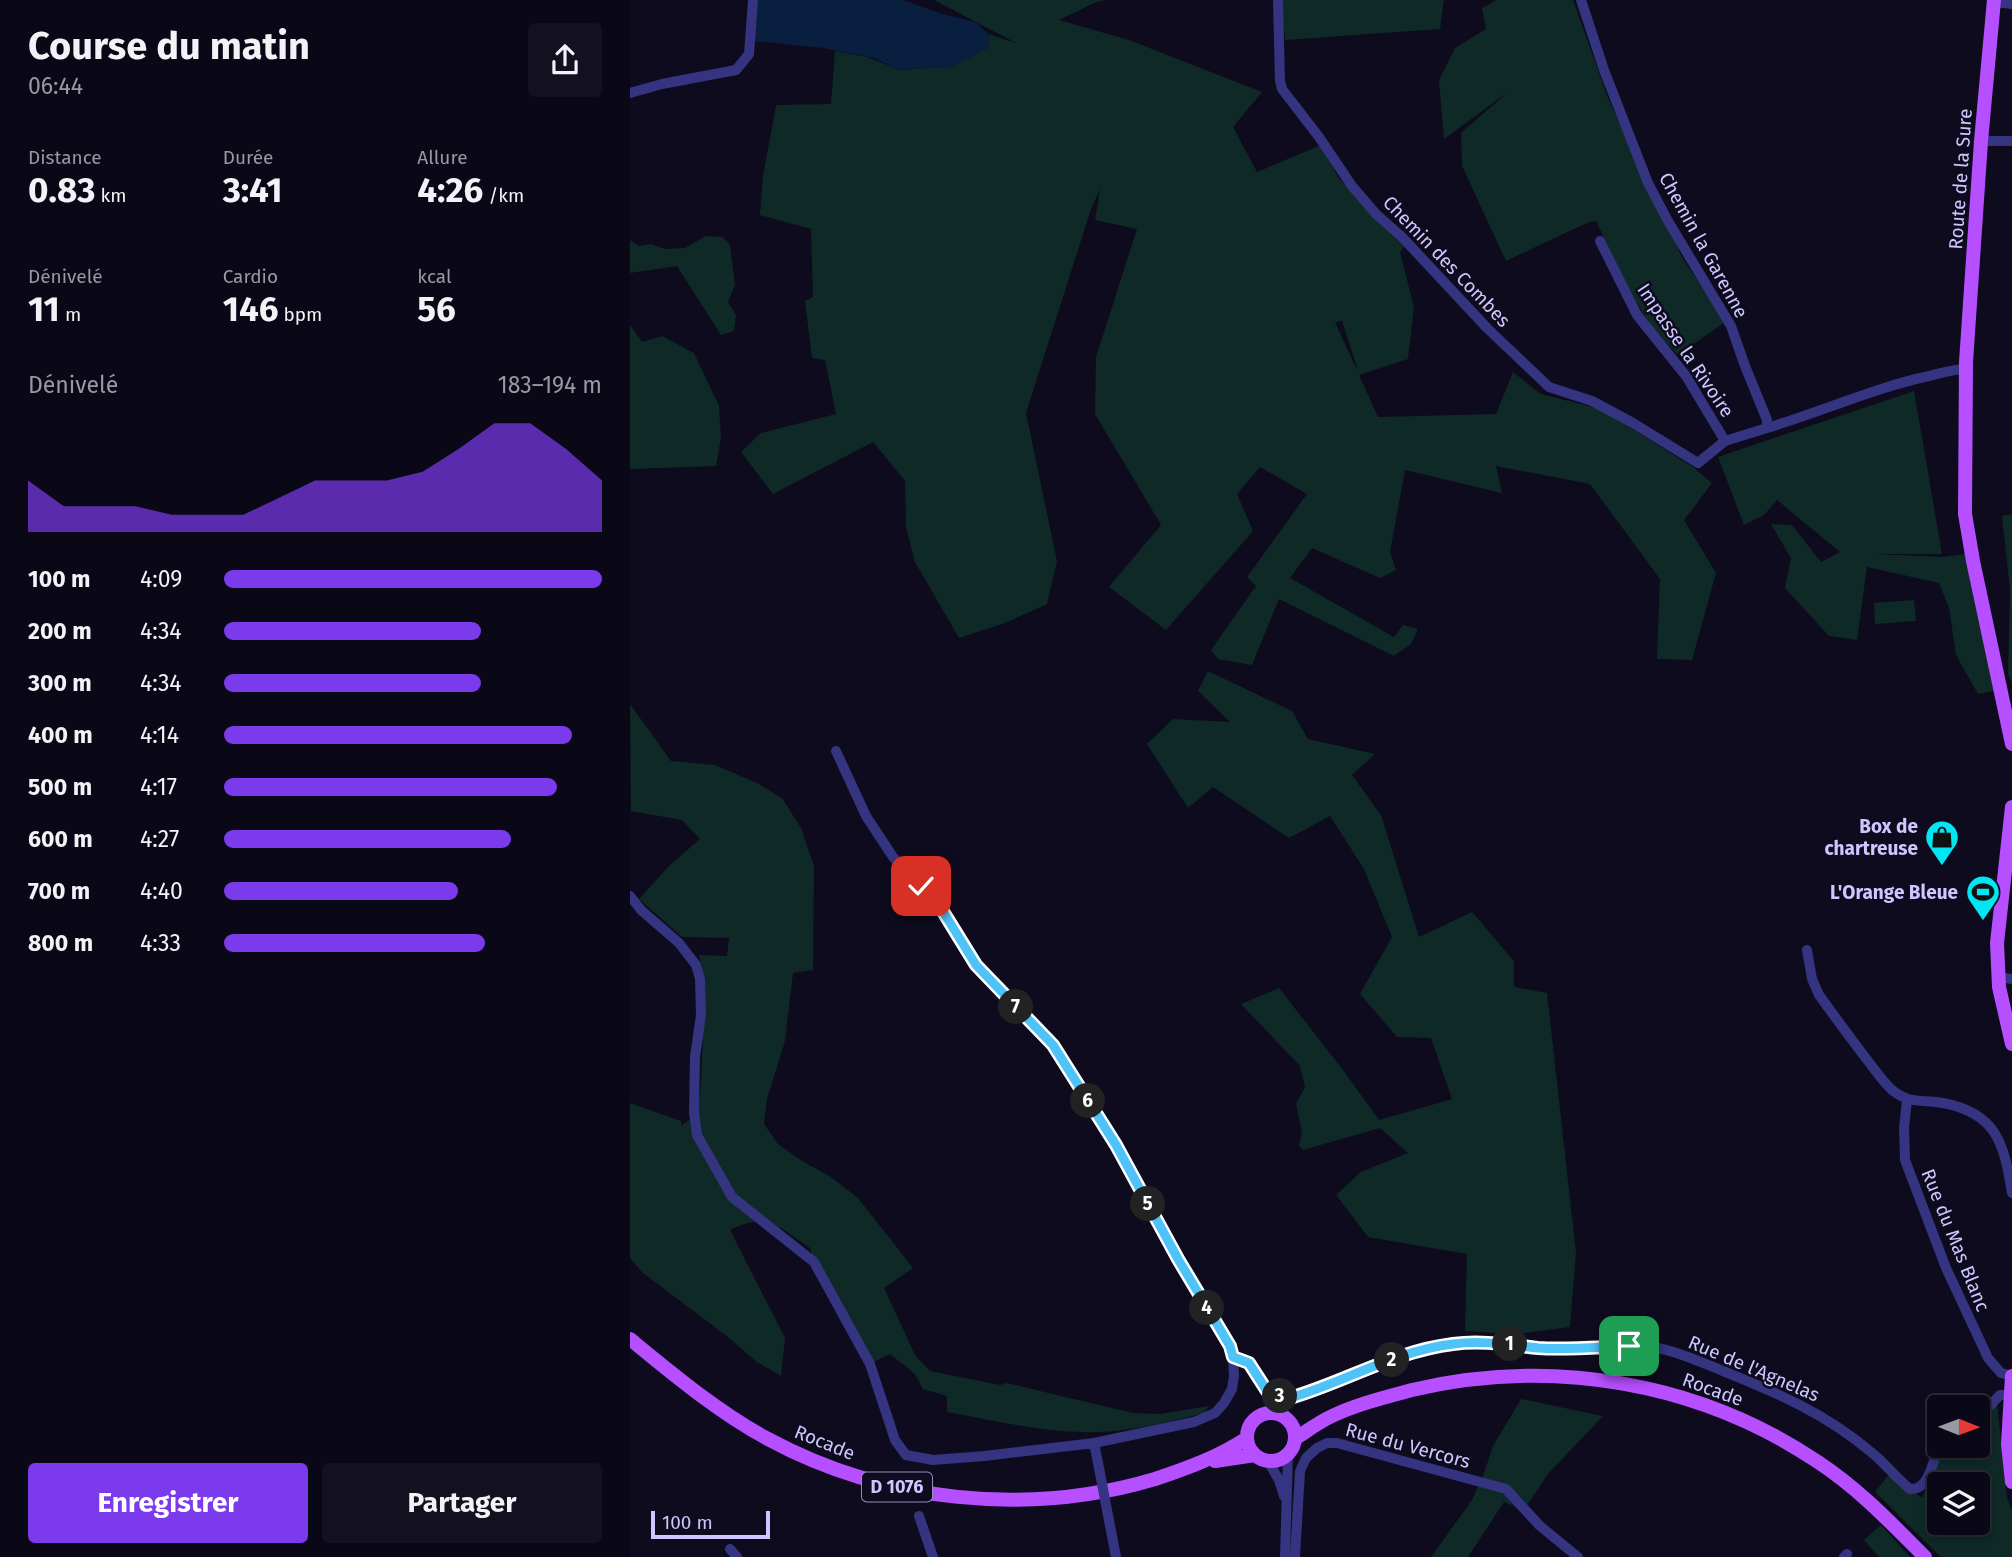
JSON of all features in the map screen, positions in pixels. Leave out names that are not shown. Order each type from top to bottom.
[{"type":"main road","name":"Route de la Sure","points":[[1994,1],[1981,141],[1966,365],[1965,499],[1966,528],[2012,744]]},
{"type":"main road","points":[[2012,807],[1997,943],[2005,978],[2012,1044]]},
{"type":"main road","name":"Rocade","points":[[630,1339],[705,1399],[768,1439],[828,1466],[885,1484],[961,1497],[1046,1499],[1112,1490],[1200,1464],[1262,1458]]},
{"type":"main road","name":"Rocade","points":[[1290,1421],[1331,1416],[1395,1394],[1468,1379],[1558,1376],[1644,1387],[1715,1408],[1798,1449],[1861,1494],[1922,1555]]},
{"type":"main road","points":[[2012,1376],[2008,1444],[2012,1482]]},
{"type":"main road","points":[[1277,1413],[1290,1421],[1296,1438],[1288,1454],[1275,1461],[1262,1458],[1251,1450],[1247,1438],[1251,1423],[1262,1414],[1277,1413]]},
{"type":"main road","name":"Rocade","points":[[1296,1438],[1331,1416]]},
{"type":"main road","name":"Rocade","points":[[1200,1464],[1247,1438]]},
{"type":"street","points":[[630,93],[736,70],[749,54],[753,0]]},
{"type":"street","name":"Chemin des Combes","points":[[1278,0],[1282,89],[1352,186],[1376,214],[1402,237],[1487,328],[1549,387],[1592,401],[1698,463],[1726,440]]},
{"type":"street","name":"Chemin la Garenne","points":[[1581,0],[1604,71],[1648,183],[1731,326],[1767,419],[1767,428]]},
{"type":"street","points":[[1994,1],[2012,4]]},
{"type":"street","points":[[1981,141],[2012,141]]},
{"type":"street","name":"Impasse la Rivoire","points":[[1600,241],[1637,315],[1686,376],[1726,440]]},
{"type":"street","points":[[1726,440],[1797,419],[1848,399],[1966,365]]},
{"type":"street","points":[[630,896],[641,910],[679,943],[696,965],[700,979],[701,1014],[695,1056],[694,1112],[700,1142],[732,1196],[814,1262],[870,1364],[895,1440],[906,1455],[933,1461],[1094,1443],[1194,1423],[1215,1413],[1232,1389],[1234,1376],[1230,1346],[1178,1259],[1116,1145],[1053,1045],[976,965],[939,905],[893,857],[866,816],[836,751]]},
{"type":"street","points":[[1807,950],[1812,979],[1819,995],[1890,1088],[1907,1100],[1942,1103],[1980,1116],[1991,1126],[2000,1142],[2012,1193]]},
{"type":"street","name":"Rue du Mas Blanc","points":[[1907,1100],[1905,1160],[1941,1256],[1988,1358],[2001,1373],[2012,1376]]},
{"type":"street","name":"Rue de l'Agnelas","points":[[1233,1357],[1249,1363],[1267,1391],[1290,1398],[1380,1363],[1452,1344],[1654,1348],[1710,1366],[1805,1406],[1872,1453],[1910,1489],[1922,1487],[1935,1458]]},
{"type":"street","points":[[1990,1405],[2000,1395],[2010,1395]]},
{"type":"street","points":[[1094,1443],[1116,1557]]},
{"type":"street","name":"Rue du Vercors","points":[[1295,1557],[1300,1471],[1306,1458],[1317,1448],[1328,1443],[1337,1443],[1506,1489],[1540,1526],[1578,1557]]},
{"type":"street","points":[[1284,1557],[1288,1454]]},
{"type":"street","points":[[1262,1458],[1279,1480],[1287,1506]]},
{"type":"street","points":[[919,1516],[933,1557]]},
{"type":"green space","points":[[934,0],[1105,0],[1059,20],[1129,40],[1262,92],[1233,127],[1257,172],[1321,145],[1338,177],[1404,247],[1400,252],[1414,307],[1408,359],[1359,375],[1378,417],[1496,414],[1513,372],[1541,394],[1601,409],[1693,467],[1712,483],[1684,520],[1716,573],[1692,660],[1657,659],[1660,579],[1590,484],[1496,466],[1502,493],[1405,470],[1390,552],[1396,570],[1380,578],[1312,548],[1290,578],[1394,637],[1403,625],[1418,629],[1411,644],[1394,656],[1279,599],[1252,665],[1218,659],[1211,650],[1256,586],[1247,577],[1307,494],[1260,467],[1237,494],[1253,531],[1166,630],[1109,587],[1161,525],[1095,414],[1096,357],[1137,229],[1095,220],[1100,189],[1091,209],[1026,413],[1057,561],[1047,604],[1005,623],[959,638],[915,562],[906,527],[905,481],[873,442],[773,494],[741,452],[761,433],[836,414],[825,360],[812,358],[805,301],[813,297],[811,229],[760,215],[763,176],[776,105],[831,104],[835,51],[867,57],[900,70],[953,66],[989,47],[988,34],[1016,43]],"holes":[[[1342,321],[1356,368],[1335,322]]]},
{"type":"green space","points":[[1281,0],[1444,0],[1440,29],[1285,40]]},
{"type":"green space","points":[[1496,0],[1573,0],[1608,98],[1683,259],[1725,322],[1678,355],[1650,325],[1627,286],[1596,221],[1506,261],[1462,166],[1461,133],[1508,92],[1444,139],[1439,80],[1455,48],[1486,29],[1482,8]]},
{"type":"green space","points":[[706,236],[723,237],[730,245],[735,285],[728,302],[736,315],[734,331],[721,335],[677,266],[630,273],[630,240],[639,246],[651,244],[665,249],[685,248]]},
{"type":"green space","points":[[630,325],[642,342],[662,336],[694,353],[719,406],[721,438],[716,466],[630,469]]},
{"type":"green space","points":[[1914,391],[1942,554],[1873,554],[1943,557],[1965,554],[2000,690],[1978,694],[1956,655],[1949,608],[1939,583],[1867,567],[1857,640],[1829,636],[1785,588],[1791,558],[1771,524],[1792,525],[1821,562],[1840,552],[1777,500],[1764,515],[1744,525],[1718,457]]},
{"type":"green space","points":[[2012,514],[2012,683],[2008,674],[2010,590],[2002,516]]},
{"type":"green space","points":[[1914,600],[1916,621],[1875,624],[1874,603]]},
{"type":"green space","points":[[1208,671],[1292,711],[1308,739],[1375,754],[1352,775],[1381,815],[1419,937],[1472,912],[1514,961],[1514,987],[1547,993],[1576,1253],[1570,1327],[1516,1334],[1465,1331],[1467,1254],[1368,1237],[1336,1195],[1361,1172],[1408,1153],[1380,1128],[1303,1150],[1299,1146],[1302,1133],[1296,1104],[1305,1087],[1300,1066],[1241,1004],[1279,988],[1379,1120],[1452,1099],[1431,1038],[1397,1037],[1360,994],[1392,937],[1364,869],[1330,816],[1289,838],[1213,787],[1188,808],[1147,744],[1173,719],[1230,722],[1198,691]]},
{"type":"green space","points":[[630,704],[671,761],[715,765],[757,783],[782,798],[801,828],[814,866],[813,970],[793,973],[785,1041],[767,1099],[764,1124],[778,1144],[831,1177],[858,1198],[913,1268],[884,1288],[915,1355],[930,1371],[1000,1385],[1007,1383],[1133,1413],[1161,1414],[1209,1406],[1204,1413],[1143,1427],[1097,1432],[1030,1427],[947,1412],[947,1396],[923,1389],[915,1374],[890,1354],[870,1364],[814,1262],[810,1248],[773,1224],[743,1224],[730,1230],[785,1338],[781,1376],[757,1362],[643,1273],[630,1258],[630,1103],[681,1121],[683,1128],[683,1124],[698,1114],[705,983],[699,955],[727,956],[729,938],[682,937],[639,899],[670,865],[700,839],[682,820],[631,811]]},
{"type":"green space","points":[[1521,1399],[1603,1416],[1548,1474],[1524,1510],[1504,1502],[1468,1557],[1431,1557],[1472,1500],[1493,1446]]},
{"type":"green space","points":[[1997,1403],[2007,1497],[2012,1511],[2012,1557],[1941,1557],[1875,1492],[1889,1474],[1922,1498],[1927,1486],[1927,1535],[1990,1535],[1990,1472],[1933,1472],[1940,1458],[1990,1458],[1990,1411]]},
{"type":"green space","points":[[1881,1525],[1910,1557],[1879,1557],[1864,1540]]},
{"type":"water","points":[[755,0],[903,0],[942,14],[976,22],[988,34],[989,47],[953,66],[899,70],[874,58],[823,48],[754,41]]},
{"type":"place","name":"Box de chartreuse","points":[[1942,867]]},
{"type":"place","name":"L'Orange Bleue","points":[[1983,922]]},
{"type":"route","points":[[921,886],[939,905],[976,965],[1053,1045],[1116,1145],[1178,1259],[1230,1346],[1233,1357],[1249,1363],[1267,1391],[1290,1398],[1380,1363],[1452,1344],[1501,1343],[1539,1348],[1629,1346]]}]
